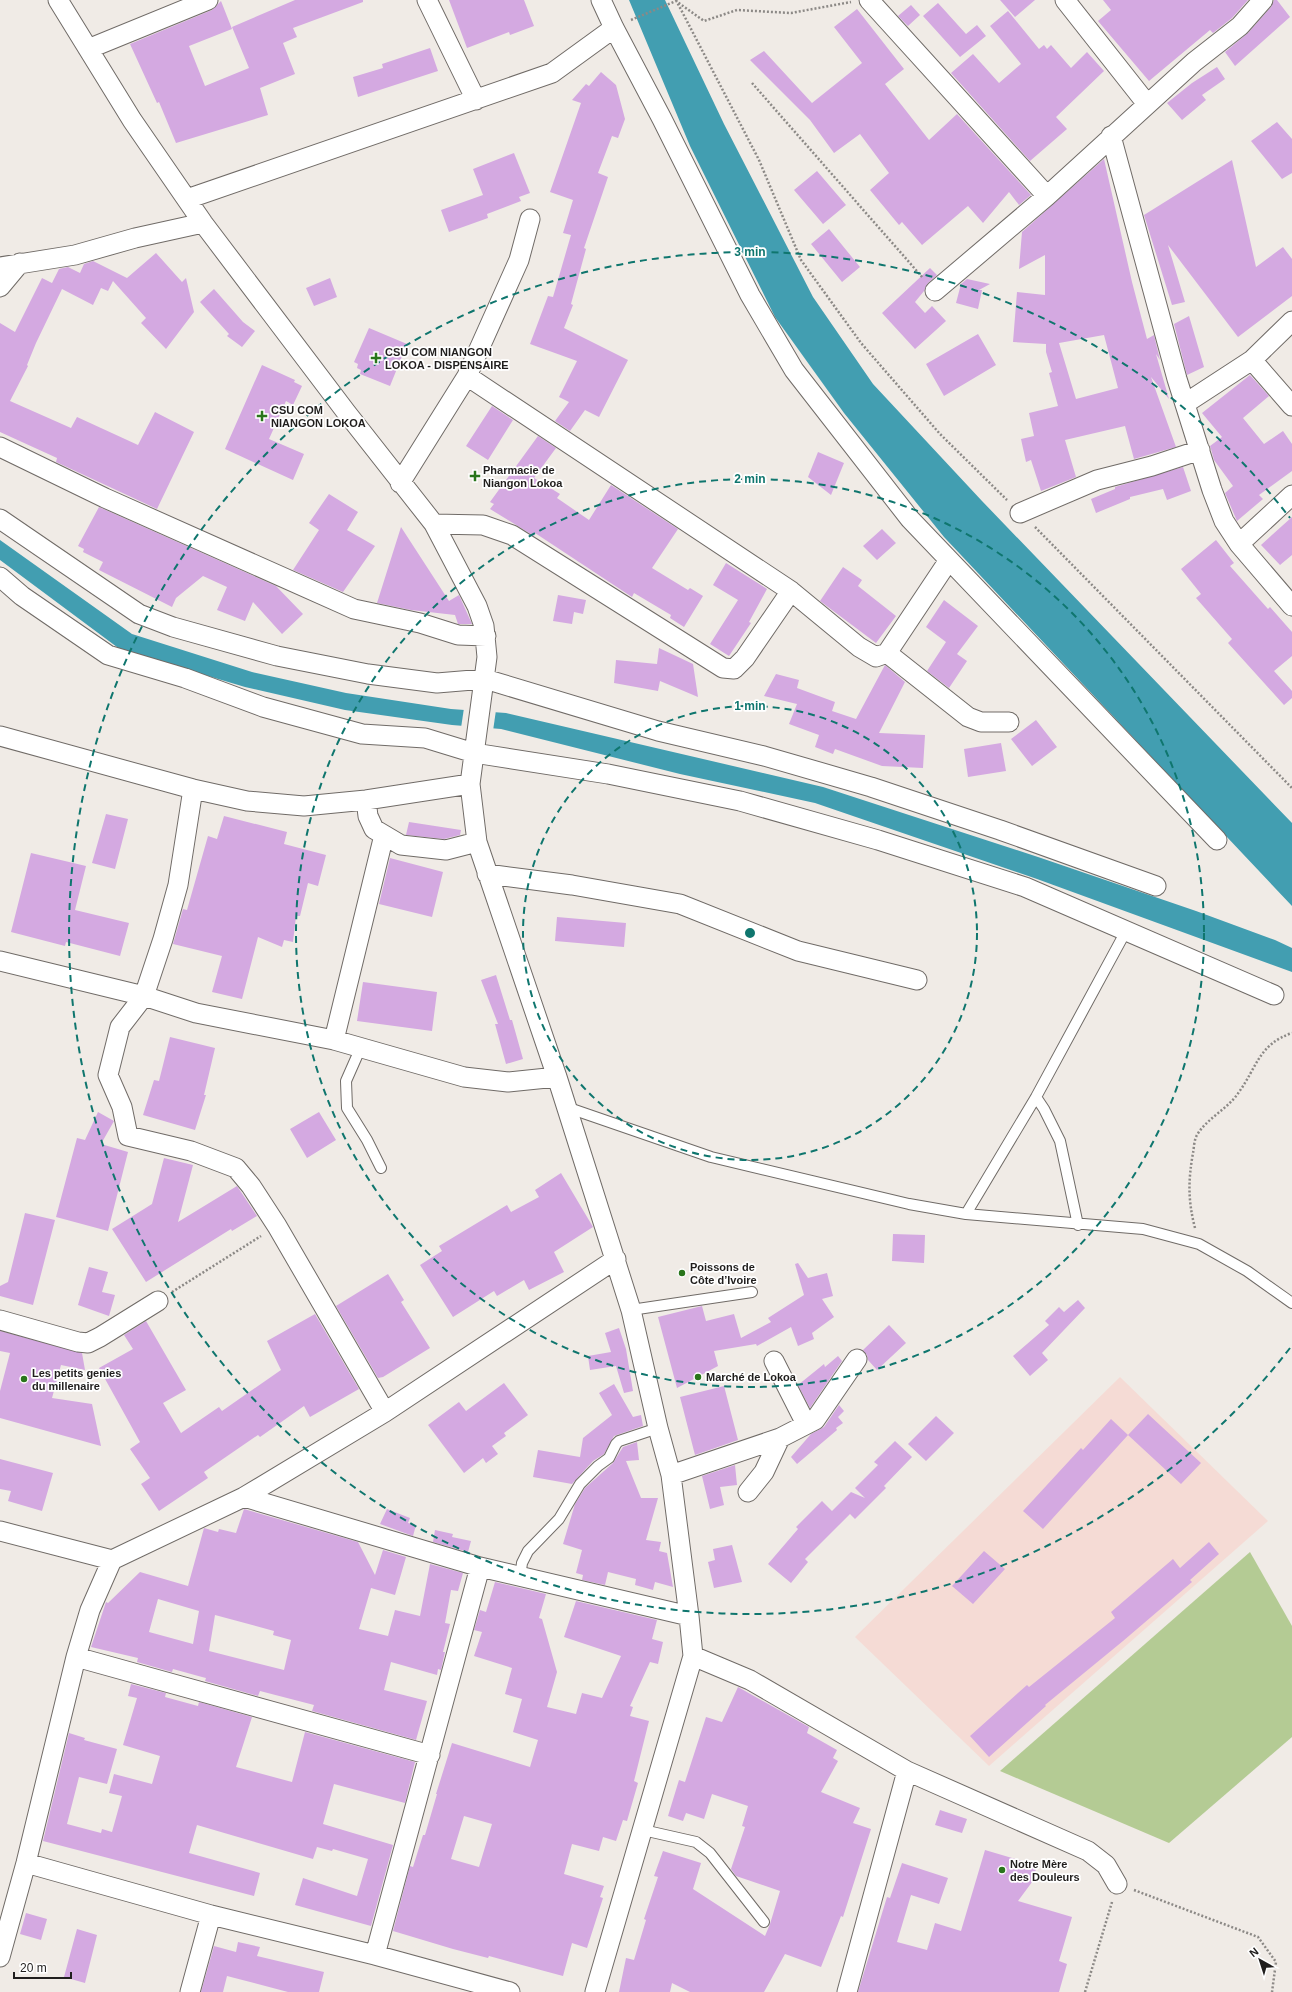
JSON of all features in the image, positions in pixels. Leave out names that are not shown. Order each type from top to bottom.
[{"type":"street","points":[[58,0],[132,120],[203,224],[400,483],[434,524],[477,606],[484,626],[487,657],[470,784],[477,842],[557,1077],[616,1258],[631,1310],[658,1428],[671,1475],[690,1616],[693,1656],[595,1992]]},
{"type":"street","points":[[88,49],[208,0]]},
{"type":"street","points":[[427,0],[476,100]]},
{"type":"street","points":[[601,0],[614,28],[666,126],[750,295],[794,370],[910,519],[1217,840]]},
{"type":"street","points":[[1065,0],[1147,104]]},
{"type":"street","points":[[935,290],[1047,196],[1111,136],[1194,62],[1240,26],[1263,0]]},
{"type":"street","points":[[863,1],[1047,196]]},
{"type":"street","points":[[187,199],[552,73],[614,28]]},
{"type":"street","points":[[1111,136],[1177,379],[1186,403],[1212,490],[1224,521],[1239,544],[1292,606]]},
{"type":"street","points":[[400,483],[467,376],[519,260],[530,220]]},
{"type":"street","points":[[0,267],[74,254],[135,238],[203,224]]},
{"type":"street","points":[[0,287],[20,263]]},
{"type":"street","points":[[1186,403],[1252,360],[1292,321]]},
{"type":"street","points":[[1252,360],[1292,406]]},
{"type":"street","points":[[467,376],[792,591],[859,647],[876,657],[888,653],[949,560]]},
{"type":"street","points":[[0,447],[105,498],[354,609],[420,623],[458,635],[486,636]]},
{"type":"street","points":[[1020,513],[1097,480],[1152,466],[1200,450]]},
{"type":"street","points":[[1239,544],[1292,494]]},
{"type":"street","points":[[0,518],[139,614],[172,628],[277,656],[368,674],[437,683],[485,679],[658,731],[764,756],[870,787],[1000,830],[1156,886]]},
{"type":"street","points":[[434,524],[483,525],[512,534],[723,668],[734,670],[745,658],[792,591]]},
{"type":"street","points":[[0,577],[22,596],[108,655],[185,678],[263,708],[362,734],[425,738],[476,745],[748,803],[878,840],[1025,887],[1274,995]]},
{"type":"street","points":[[888,653],[968,717],[981,722],[1009,722]]},
{"type":"street","points":[[0,736],[193,789],[247,801],[304,806],[366,800],[470,784]]},
{"type":"street","points":[[193,789],[178,885],[163,939],[144,996],[120,1027],[108,1075],[122,1107],[128,1136],[191,1151],[236,1168],[251,1186],[277,1226],[385,1412]]},
{"type":"street","points":[[366,800],[368,816],[374,829],[401,845],[446,850],[477,842]]},
{"type":"street","points":[[334,1040],[384,835]]},
{"type":"street","points":[[487,874],[572,885],[680,904],[798,951],[917,980]]},
{"type":"street","points":[[0,961],[144,996],[196,1013],[334,1040],[464,1077],[508,1082],[557,1077]]},
{"type":"street","points":[[0,1531],[112,1560],[244,1497],[385,1412],[616,1258]]},
{"type":"street","points":[[0,1320],[78,1342],[88,1343],[158,1301]]},
{"type":"street","points":[[671,1475],[780,1438],[815,1420],[858,1359]]},
{"type":"street","points":[[774,1361],[806,1424]]},
{"type":"street","points":[[748,1492],[764,1472],[780,1438]]},
{"type":"street","points":[[244,1497],[480,1567],[690,1616]]},
{"type":"street","points":[[0,1957],[26,1863],[76,1657],[90,1610],[112,1560]]},
{"type":"street","points":[[375,1955],[480,1567]]},
{"type":"street","points":[[693,1656],[750,1680],[907,1771],[1088,1851],[1106,1865],[1118,1884]]},
{"type":"street","points":[[76,1657],[430,1755]]},
{"type":"street","points":[[847,1992],[907,1771]]},
{"type":"street","points":[[26,1863],[211,1915],[375,1955],[510,1992]]},
{"type":"street","points":[[190,1992],[211,1915]]},
{"type":"lane","points":[[966,1214],[1036,1097],[1126,931]]},
{"type":"lane","points":[[361,1047],[346,1081],[347,1108],[367,1140],[380,1168]]},
{"type":"lane","points":[[1036,1097],[1060,1141],[1078,1225]]},
{"type":"lane","points":[[566,1107],[711,1158],[909,1204],[966,1214],[1078,1225],[1143,1229],[1199,1244],[1247,1271],[1292,1303]]},
{"type":"lane","points":[[631,1310],[752,1292]]},
{"type":"lane","points":[[520,1576],[522,1563],[528,1551],[559,1519],[580,1484],[598,1466],[610,1458],[619,1440],[658,1428]]},
{"type":"lane","points":[[643,1830],[696,1842],[710,1853],[764,1922]]},
{"type":"path","points":[[676,0],[704,21],[737,10],[792,13],[863,1]]},
{"type":"path","points":[[633,19],[676,0]]},
{"type":"path","points":[[676,0],[759,160],[801,260],[871,355],[940,434],[1124,616],[1292,788]]},
{"type":"path","points":[[752,83],[935,290]]},
{"type":"path","points":[[1199,1244],[1192,1214],[1188,1179],[1196,1136],[1214,1116],[1239,1093],[1263,1050],[1283,1036],[1292,1033]]},
{"type":"path","points":[[158,1301],[277,1226]]},
{"type":"path","points":[[1085,1992],[1118,1884],[1258,1937],[1276,1962],[1272,1992]]},
{"type":"shaded area","points":[[1120,1377],[1268,1521],[989,1766],[855,1637]]},
{"type":"green space","points":[[1250,1552],[1292,1626],[1292,1737],[1169,1843],[1000,1771]]},
{"type":"water","points":[[629,0],[665,0],[724,124],[813,297],[873,384],[982,501],[1292,823],[1292,906],[944,537],[844,413],[775,317],[690,146]]},
{"type":"water","points":[[0,540],[132,634],[252,672],[346,693],[451,709],[506,713],[823,787],[1041,858],[1196,911],[1275,940],[1292,948],[1292,972],[1037,879],[815,803],[680,774],[501,729],[452,725],[345,710],[245,687],[121,650],[0,560]]},
{"type":"pier","points":[[464,708],[496,710],[493,731],[461,728]]},
{"type":"building","points":[[295,0],[363,0],[363,2],[293,28],[297,37],[283,43],[295,74],[260,88],[268,115],[176,143],[159,102],[157,103],[130,44],[212,10],[221,1],[232,29],[189,46],[205,86],[249,68],[232,27]]},
{"type":"building","points":[[449,0],[524,0],[534,26],[510,35],[509,32],[467,48]]},
{"type":"building","points":[[1000,0],[1035,0],[1015,17]]},
{"type":"building","points":[[1103,0],[1248,0],[1232,18],[1213,33],[1210,30],[1149,81],[1098,21],[1111,10]]},
{"type":"building","points":[[1274,0],[1277,0],[1290,17],[1235,66],[1225,52],[1248,33],[1271,7]]},
{"type":"building","points":[[938,3],[966,34],[977,25],[986,36],[960,57],[923,16]]},
{"type":"building","points":[[911,5],[920,15],[908,26],[898,16]]},
{"type":"building","points":[[857,9],[904,69],[885,84],[929,140],[957,114],[1031,195],[1019,205],[1009,192],[983,223],[968,206],[922,245],[902,222],[899,225],[870,190],[889,173],[860,134],[834,153],[810,120],[750,60],[764,51],[812,103],[862,63],[834,27]]},
{"type":"building","points":[[1008,11],[1039,49],[1044,45],[1047,49],[1051,45],[1071,68],[1087,52],[1104,71],[1056,117],[1067,129],[1030,161],[951,73],[973,54],[999,83],[1021,64],[990,26]]},
{"type":"building","points":[[430,48],[438,71],[358,97],[353,77],[383,68],[382,64]]},
{"type":"building","points":[[1217,67],[1225,79],[1202,95],[1206,100],[1182,120],[1167,103],[1192,83]]},
{"type":"building","points":[[601,72],[616,85],[625,119],[618,138],[612,136],[598,173],[608,177],[584,248],[586,249],[571,304],[573,305],[564,328],[628,360],[599,417],[585,410],[570,431],[555,421],[569,402],[559,397],[577,361],[530,344],[548,296],[553,297],[571,235],[563,233],[573,200],[550,192],[581,103],[572,100],[586,84],[589,86]]},
{"type":"building","points":[[1277,122],[1292,139],[1292,173],[1282,179],[1251,141]]},
{"type":"building","points":[[514,153],[530,193],[519,197],[521,201],[487,214],[488,218],[449,232],[441,210],[483,195],[473,169]]},
{"type":"building","points":[[1104,159],[1132,282],[1147,339],[1154,335],[1160,360],[1156,354],[1169,399],[1151,377],[1176,447],[1134,459],[1125,426],[1065,440],[1076,477],[1041,491],[1031,460],[1026,462],[1021,439],[1034,436],[1029,413],[1058,406],[1049,373],[1052,372],[1046,352],[1046,344],[1013,342],[1017,292],[1045,295],[1045,255],[1019,269],[1022,232]],"holes":[[[1104,335],[1118,388],[1076,399],[1059,343]]]},
{"type":"building","points":[[1232,160],[1256,267],[1283,247],[1292,259],[1292,296],[1238,337],[1168,245],[1185,302],[1172,305],[1144,215]]},
{"type":"building","points":[[817,171],[846,205],[823,224],[794,190]]},
{"type":"building","points":[[829,229],[860,267],[842,282],[811,244]]},
{"type":"building","points":[[156,253],[182,282],[186,278],[194,312],[166,349],[141,323],[146,318],[113,281],[108,291],[101,288],[93,305],[62,289],[36,343],[27,365],[28,366],[10,401],[71,428],[77,417],[138,445],[155,412],[194,432],[157,509],[56,462],[57,458],[0,432],[0,323],[15,332],[42,278],[52,283],[59,269],[68,267],[80,273],[84,264],[93,261],[127,278]]},
{"type":"building","points":[[930,268],[937,275],[928,283],[924,291],[915,302],[925,313],[932,306],[946,321],[915,349],[882,313]]},
{"type":"building","points":[[330,278],[337,297],[314,306],[306,288]]},
{"type":"building","points":[[967,279],[990,284],[979,290],[982,290],[978,309],[956,303],[961,284]]},
{"type":"building","points":[[214,289],[243,322],[255,331],[242,347],[227,336],[229,334],[200,302]]},
{"type":"building","points":[[1189,316],[1204,367],[1187,375],[1174,324]]},
{"type":"building","points":[[369,328],[407,344],[390,386],[360,374],[361,370],[357,368],[358,364],[354,362]]},
{"type":"building","points":[[978,334],[996,365],[944,396],[926,364]]},
{"type":"building","points":[[262,365],[295,380],[294,382],[302,386],[293,405],[286,401],[269,439],[304,454],[293,480],[225,449]]},
{"type":"building","points":[[1250,375],[1269,396],[1243,418],[1264,444],[1283,431],[1292,444],[1292,471],[1259,495],[1263,499],[1237,521],[1225,493],[1233,486],[1214,460],[1210,446],[1222,437],[1202,413]]},
{"type":"building","points":[[492,406],[513,420],[488,460],[466,446]]},
{"type":"building","points":[[538,436],[556,448],[534,478],[560,494],[557,498],[589,520],[611,485],[678,529],[652,568],[688,590],[690,588],[703,596],[684,627],[670,618],[671,615],[634,593],[632,597],[535,533],[534,536],[490,509],[494,504],[490,502]]},
{"type":"building","points":[[818,452],[844,463],[831,495],[808,477]]},
{"type":"building","points":[[1183,467],[1191,491],[1167,500],[1163,489],[1130,497],[1130,499],[1096,513],[1091,499],[1115,489],[1115,487]]},
{"type":"building","points":[[329,494],[358,512],[347,530],[375,546],[343,592],[293,570],[319,530],[309,523]]},
{"type":"building","points":[[99,507],[276,586],[303,614],[282,634],[253,602],[245,621],[217,610],[227,587],[203,576],[176,598],[172,607],[99,570],[103,562],[83,552],[84,549],[78,546]]},
{"type":"building","points":[[1292,517],[1292,555],[1280,565],[1261,545]]},
{"type":"building","points":[[401,527],[449,601],[459,595],[472,624],[458,624],[455,615],[411,610],[377,603]]},
{"type":"building","points":[[882,529],[896,543],[877,560],[863,546]]},
{"type":"building","points":[[1216,540],[1234,563],[1230,566],[1268,609],[1270,607],[1292,632],[1292,656],[1274,671],[1292,691],[1292,698],[1284,705],[1228,643],[1232,639],[1196,598],[1201,594],[1181,569]]},
{"type":"building","points":[[726,563],[767,589],[749,622],[751,623],[729,656],[710,644],[738,600],[713,585]]},
{"type":"building","points":[[843,567],[862,580],[858,586],[896,616],[876,643],[820,601]]},
{"type":"building","points":[[558,595],[586,600],[583,614],[574,612],[572,624],[553,621]]},
{"type":"building","points":[[944,600],[978,626],[957,654],[967,661],[949,688],[927,671],[946,642],[926,627]]},
{"type":"building","points":[[659,648],[693,664],[698,697],[660,681],[658,691],[614,683],[616,660],[657,664]]},
{"type":"building","points":[[885,665],[905,682],[879,733],[925,735],[923,768],[882,766],[835,749],[833,754],[815,747],[819,735],[789,724],[797,704],[764,696],[776,674],[799,680],[797,688],[835,702],[832,711],[856,719]]},
{"type":"building","points":[[1036,720],[1057,747],[1032,766],[1011,739]]},
{"type":"building","points":[[1001,743],[1006,771],[968,777],[964,749]]},
{"type":"building","points":[[106,814],[128,819],[115,869],[92,863]]},
{"type":"building","points":[[224,816],[287,832],[284,844],[326,855],[318,886],[308,883],[300,916],[296,916],[293,942],[284,940],[282,947],[258,937],[242,999],[212,992],[222,956],[173,944],[183,909],[187,910],[208,836],[217,839]]},
{"type":"building","points":[[409,822],[461,830],[460,835],[444,839],[406,835]]},
{"type":"building","points":[[31,853],[86,866],[75,910],[129,923],[120,956],[66,942],[65,946],[11,932]]},
{"type":"building","points":[[390,858],[443,872],[432,917],[379,904]]},
{"type":"building","points":[[557,917],[626,923],[624,947],[555,941]]},
{"type":"building","points":[[496,975],[510,1020],[512,1020],[523,1059],[506,1064],[495,1024],[498,1024],[481,980]]},
{"type":"building","points":[[363,982],[437,992],[432,1031],[357,1021]]},
{"type":"building","points":[[170,1037],[215,1048],[204,1095],[206,1095],[195,1130],[143,1115],[154,1080],[159,1081]]},
{"type":"building","points":[[98,1112],[114,1121],[101,1144],[128,1152],[108,1231],[56,1217],[77,1138],[85,1140]]},
{"type":"building","points":[[319,1112],[336,1140],[307,1158],[290,1129]]},
{"type":"building","points":[[164,1158],[193,1165],[178,1222],[237,1186],[257,1216],[232,1231],[231,1229],[146,1282],[112,1229],[152,1204]]},
{"type":"building","points":[[561,1173],[593,1227],[554,1252],[564,1272],[529,1290],[524,1280],[497,1296],[494,1291],[453,1317],[420,1265],[442,1251],[439,1246],[507,1205],[511,1212],[539,1197],[535,1190]]},
{"type":"building","points":[[25,1213],[55,1220],[33,1305],[0,1296],[0,1286],[8,1282]]},
{"type":"building","points":[[893,1234],[925,1235],[924,1263],[892,1261]]},
{"type":"building","points":[[798,1263],[808,1278],[827,1273],[833,1296],[822,1299],[834,1317],[812,1333],[814,1339],[798,1346],[791,1327],[757,1346],[756,1344],[714,1351],[718,1366],[677,1388],[658,1317],[702,1306],[706,1321],[734,1314],[741,1338],[771,1322],[768,1318],[804,1295],[795,1264]]},
{"type":"building","points":[[89,1267],[108,1272],[102,1292],[115,1295],[109,1316],[78,1305]]},
{"type":"building","points":[[388,1274],[404,1300],[401,1302],[430,1348],[383,1377],[378,1378],[336,1306]]},
{"type":"building","points":[[1078,1300],[1085,1308],[1042,1353],[1048,1360],[1030,1376],[1013,1356],[1049,1325],[1045,1321],[1059,1307],[1064,1312]]},
{"type":"building","points":[[315,1314],[359,1389],[310,1417],[304,1406],[260,1437],[258,1435],[204,1472],[208,1478],[159,1511],[141,1484],[150,1478],[130,1449],[140,1442],[99,1368],[133,1349],[124,1335],[146,1321],[186,1390],[163,1403],[181,1433],[219,1407],[222,1411],[281,1370],[267,1341]]},
{"type":"building","points":[[889,1325],[906,1343],[877,1370],[868,1360],[867,1355],[863,1350]]},
{"type":"building","points":[[619,1328],[626,1349],[633,1391],[624,1393],[616,1366],[590,1370],[588,1356],[611,1352],[605,1333]]},
{"type":"building","points":[[0,1331],[82,1353],[85,1370],[61,1365],[52,1398],[92,1404],[101,1446],[0,1418],[0,1391],[10,1353],[0,1351]]},
{"type":"building","points":[[838,1356],[842,1361],[810,1408],[798,1385],[824,1364],[825,1367]]},
{"type":"building","points":[[504,1383],[528,1415],[504,1433],[506,1436],[492,1446],[498,1454],[486,1463],[483,1458],[464,1473],[428,1425],[459,1402],[466,1411]]},
{"type":"building","points":[[614,1384],[633,1417],[641,1415],[643,1426],[614,1436],[604,1454],[593,1461],[572,1484],[533,1477],[538,1450],[580,1457],[583,1438],[612,1415],[599,1393]]},
{"type":"building","points":[[724,1386],[738,1440],[695,1455],[680,1397]]},
{"type":"building","points":[[839,1405],[844,1411],[838,1417],[843,1423],[836,1428],[837,1430],[797,1464],[791,1457],[811,1434],[824,1427]]},
{"type":"building","points":[[1148,1414],[1201,1463],[1181,1484],[1128,1435]]},
{"type":"building","points":[[936,1416],[954,1433],[926,1461],[908,1444]]},
{"type":"building","points":[[1111,1419],[1128,1435],[1043,1529],[1023,1511],[1081,1448],[1083,1450]]},
{"type":"building","points":[[895,1441],[912,1457],[884,1486],[886,1488],[855,1519],[850,1514],[805,1559],[808,1562],[791,1583],[768,1564],[798,1529],[796,1527],[822,1501],[832,1511],[851,1492],[865,1498],[855,1488],[878,1465],[874,1462]]},
{"type":"building","points":[[637,1442],[639,1460],[626,1461],[641,1498],[658,1498],[646,1540],[661,1542],[659,1551],[667,1553],[673,1587],[655,1582],[653,1590],[635,1585],[636,1579],[608,1572],[605,1585],[582,1580],[583,1575],[576,1573],[582,1550],[563,1544],[575,1504],[585,1488],[613,1463],[623,1447]]},
{"type":"building","points":[[0,1459],[53,1473],[42,1511],[8,1501],[11,1491],[0,1489]]},
{"type":"building","points":[[735,1465],[737,1485],[720,1487],[724,1505],[710,1509],[702,1476]]},
{"type":"building","points":[[244,1509],[358,1542],[375,1575],[383,1550],[406,1557],[395,1595],[371,1588],[359,1629],[388,1636],[395,1610],[420,1616],[430,1564],[463,1573],[458,1591],[451,1590],[445,1623],[450,1624],[443,1652],[445,1652],[441,1670],[438,1669],[437,1675],[391,1662],[384,1690],[427,1701],[416,1740],[312,1711],[314,1705],[260,1691],[258,1696],[205,1681],[206,1678],[173,1669],[172,1672],[137,1662],[138,1658],[91,1647],[106,1602],[108,1603],[140,1572],[188,1586],[204,1528],[218,1532],[219,1529],[236,1533]],"holes":[[[158,1599],[199,1611],[193,1644],[149,1632]],[[215,1615],[274,1631],[273,1635],[291,1640],[284,1670],[209,1651]]]},
{"type":"building","points":[[387,1509],[410,1518],[408,1523],[416,1525],[413,1536],[380,1524]]},
{"type":"building","points":[[435,1530],[453,1534],[452,1537],[471,1541],[468,1552],[433,1542]]},
{"type":"building","points":[[1209,1542],[1219,1554],[1190,1580],[1192,1582],[1045,1705],[1046,1706],[989,1757],[970,1736],[1027,1685],[1029,1687],[1115,1618],[1111,1612],[1173,1559],[1180,1568]]},
{"type":"building","points":[[732,1545],[742,1582],[714,1588],[708,1562],[715,1560],[713,1549]]},
{"type":"building","points":[[984,1551],[1005,1569],[973,1604],[952,1586]]},
{"type":"building","points":[[495,1582],[546,1594],[539,1618],[542,1619],[557,1672],[547,1707],[576,1714],[582,1693],[602,1698],[621,1656],[564,1637],[576,1601],[657,1620],[652,1639],[663,1642],[658,1664],[650,1662],[630,1706],[633,1707],[630,1716],[649,1721],[634,1781],[638,1783],[627,1821],[623,1820],[616,1841],[603,1837],[599,1851],[572,1844],[564,1874],[604,1886],[600,1897],[603,1898],[587,1948],[572,1943],[563,1976],[489,1956],[488,1958],[453,1949],[393,1931],[410,1866],[413,1867],[423,1835],[425,1835],[452,1743],[530,1767],[538,1740],[513,1732],[522,1699],[505,1694],[512,1668],[474,1656],[482,1632],[474,1630],[480,1610],[486,1612]],"holes":[[[464,1816],[492,1824],[479,1867],[451,1859]]]},
{"type":"building","points":[[131,1684],[166,1693],[165,1697],[198,1706],[199,1702],[252,1717],[236,1767],[292,1782],[305,1732],[415,1762],[405,1803],[334,1784],[323,1824],[393,1845],[371,1926],[295,1905],[303,1878],[357,1896],[368,1859],[333,1849],[332,1851],[317,1847],[313,1859],[197,1825],[189,1853],[260,1873],[254,1896],[43,1841],[69,1733],[85,1738],[84,1740],[117,1749],[107,1784],[79,1777],[67,1824],[101,1833],[102,1829],[112,1832],[122,1796],[109,1793],[114,1774],[152,1784],[160,1756],[123,1745],[137,1698],[128,1696]]},
{"type":"building","points":[[738,1687],[809,1727],[807,1733],[837,1750],[833,1758],[838,1761],[821,1792],[860,1808],[853,1823],[871,1829],[843,1917],[841,1916],[821,1967],[785,1954],[764,1992],[690,1992],[672,1983],[670,1992],[619,1992],[626,1958],[634,1960],[646,1920],[644,1919],[658,1877],[654,1876],[663,1851],[701,1863],[693,1889],[765,1936],[770,1924],[780,1891],[736,1876],[731,1869],[745,1827],[742,1826],[748,1806],[712,1794],[704,1819],[686,1813],[683,1821],[668,1816],[679,1780],[685,1782],[706,1717],[722,1722]]},
{"type":"building","points":[[940,1810],[967,1819],[962,1833],[935,1825]]},
{"type":"building","points":[[985,1850],[1036,1865],[1035,1878],[1018,1901],[1072,1917],[1059,1961],[1067,1964],[1059,1992],[858,1992],[887,1897],[890,1898],[902,1863],[948,1878],[939,1904],[911,1895],[897,1942],[927,1950],[935,1923],[961,1931]]},
{"type":"building","points":[[26,1913],[47,1919],[41,1940],[20,1934]]},
{"type":"building","points":[[77,1929],[97,1935],[85,1983],[64,1977]]},
{"type":"building","points":[[238,1942],[260,1947],[257,1956],[324,1972],[319,1992],[288,1992],[227,1976],[223,1992],[201,1992],[214,1946],[236,1952]]},
{"type":"place","name":"CSU COM NIANGON LOKOA - DISPENSAIRE","points":[[376,358]]},
{"type":"place","name":"CSU COM NIANGON LOKOA","points":[[262,416]]},
{"type":"place","name":"Pharmacie de Niangon Lokoa","points":[[475,476]]},
{"type":"place","name":"Poissons de Côte d’Ivoire","points":[[682,1273]]},
{"type":"place","name":"Marché de Lokoa","points":[[698,1377]]},
{"type":"place","name":"Les petits genies du millenaire","points":[[24,1379]]},
{"type":"place","name":"Notre Mère des Douleurs","points":[[1002,1870]]}]
